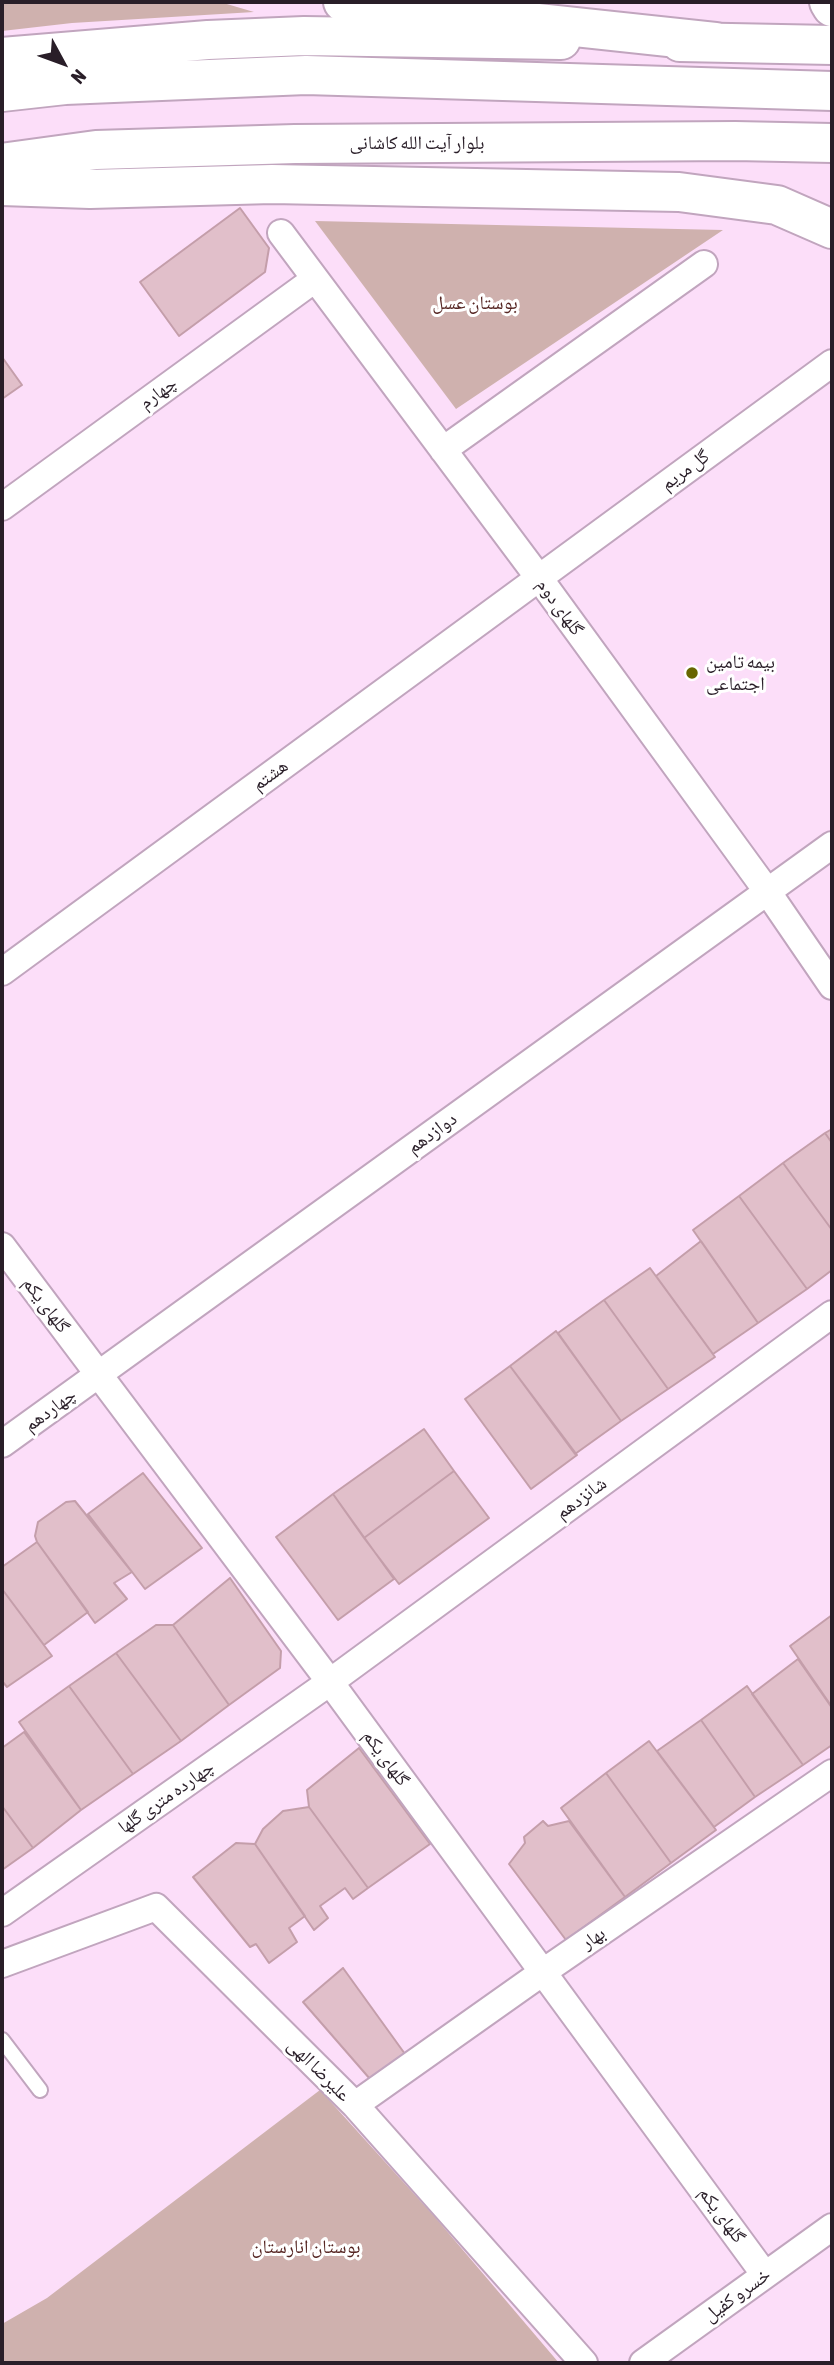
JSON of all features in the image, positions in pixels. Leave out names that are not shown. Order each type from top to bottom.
[{"type":"main road","points":[[342,2],[715,42]]},
{"type":"main road","points":[[829,2],[832,7]]},
{"type":"main road","points":[[2,58],[195,41],[304,36],[832,45]]},
{"type":"main road","points":[[2,92],[65,85],[306,75],[832,91]]},
{"type":"main road","name":"بلوار آیت الله کاشانی","points":[[2,163],[96,150],[295,144],[735,141],[832,143]]},
{"type":"main road","points":[[2,186],[90,189],[272,184],[678,192],[777,205],[832,229]]},
{"type":"street","name":"گلهای دوم","points":[[281,233],[539,578],[767,891],[832,986]]},
{"type":"street","points":[[443,450],[704,264]]},
{"type":"street","name":"چهارم","points":[[2,507],[314,279]]},
{"type":"street","name":"گل مریم","points":[[539,578],[832,363]]},
{"type":"street","name":"هشتم","points":[[2,972],[539,578]]},
{"type":"street","name":"دوازدهم","points":[[98,1375],[832,845]]},
{"type":"street","name":"گلهای یکم","points":[[2,1246],[330,1682],[765,2275]]},
{"type":"street","name":"شانزدهم","points":[[330,1682],[832,1314]]},
{"type":"street","name":"چهاردهم","points":[[2,1444],[98,1375]]},
{"type":"street","name":"چهارده متری گلها","points":[[2,1913],[330,1682]]},
{"type":"street","name":"بهار","points":[[355,2105],[832,1773]]},
{"type":"street","name":"علیرضا الهی","points":[[2,1964],[156,1907],[355,2105],[584,2363]]},
{"type":"street","name":"خسرو کفیل","points":[[643,2363],[832,2227]]},
{"type":"lane","points":[[2,2040],[40,2090]]},
{"type":"green space","points":[[2,2],[220,2],[254,12],[72,23],[2,31]]},
{"type":"green space","name":"بوستان عسل","points":[[315,221],[723,230],[456,409]]},
{"type":"green space","name":"بوستان انارستان","points":[[320,2090],[434,2216],[559,2363],[2,2363],[2,2324],[47,2298]]},
{"type":"building","points":[[240,208],[269,248],[265,272],[179,336],[140,282]]},
{"type":"building","points":[[2,357],[22,385],[2,399]]},
{"type":"building","points":[[832,1129],[832,1143],[825,1133]]},
{"type":"building","points":[[825,1133],[832,1143],[832,1230],[783,1163]]},
{"type":"building","points":[[783,1163],[832,1230],[832,1270],[807,1289],[739,1196]]},
{"type":"building","points":[[739,1196],[807,1289],[758,1323],[693,1230]]},
{"type":"building","points":[[701,1241],[758,1323],[713,1354],[656,1276]]},
{"type":"building","points":[[650,1268],[715,1357],[668,1389],[604,1300]]},
{"type":"building","points":[[604,1300],[668,1389],[621,1421],[558,1333]]},
{"type":"building","points":[[556,1331],[621,1421],[575,1454],[510,1366]]},
{"type":"building","points":[[510,1366],[577,1455],[531,1489],[465,1399]]},
{"type":"building","points":[[424,1429],[454,1471],[364,1538],[333,1494]]},
{"type":"building","points":[[454,1471],[489,1518],[399,1584],[364,1538]]},
{"type":"building","points":[[143,1473],[202,1548],[145,1589],[88,1514]]},
{"type":"building","points":[[333,1494],[394,1579],[338,1620],[276,1537]]},
{"type":"building","points":[[75,1501],[132,1572],[114,1583],[127,1599],[95,1623],[35,1536],[38,1522],[66,1502]]},
{"type":"building","points":[[37,1542],[88,1612],[44,1645],[2,1589],[2,1567]]},
{"type":"building","points":[[230,1578],[281,1651],[280,1668],[229,1705],[173,1625]]},
{"type":"building","points":[[2,1589],[52,1656],[7,1687],[2,1681]]},
{"type":"building","points":[[832,1615],[832,1707],[790,1646]]},
{"type":"building","points":[[156,1625],[173,1625],[229,1705],[181,1741],[116,1653]]},
{"type":"building","points":[[116,1653],[181,1741],[133,1774],[69,1686]]},
{"type":"building","points":[[798,1659],[832,1708],[832,1745],[803,1765],[752,1694]]},
{"type":"building","points":[[69,1686],[133,1774],[81,1810],[19,1722]]},
{"type":"building","points":[[747,1686],[803,1765],[755,1797],[701,1720]]},
{"type":"building","points":[[701,1720],[755,1797],[714,1827],[657,1751]]},
{"type":"building","points":[[24,1732],[81,1810],[33,1848],[2,1806],[2,1748]]},
{"type":"building","points":[[649,1741],[716,1830],[671,1863],[606,1773]]},
{"type":"building","points":[[359,1748],[430,1844],[368,1888],[309,1807],[307,1790]]},
{"type":"building","points":[[606,1773],[671,1863],[625,1897],[561,1808]]},
{"type":"building","points":[[2,1806],[33,1848],[2,1870]]},
{"type":"building","points":[[309,1807],[368,1888],[353,1899],[345,1888],[320,1906],[328,1918],[314,1930],[255,1844],[263,1829],[283,1811]]},
{"type":"building","points":[[543,1821],[548,1826],[569,1821],[625,1897],[566,1940],[509,1864],[525,1843],[524,1837]]},
{"type":"building","points":[[236,1843],[255,1844],[305,1916],[289,1928],[297,1942],[269,1963],[256,1944],[250,1947],[193,1877]]},
{"type":"building","points":[[343,1968],[405,2054],[370,2079],[303,2002]]},
{"type":"place","name":"بیمه تامین اجتماعی","points":[[692,673]]}]
